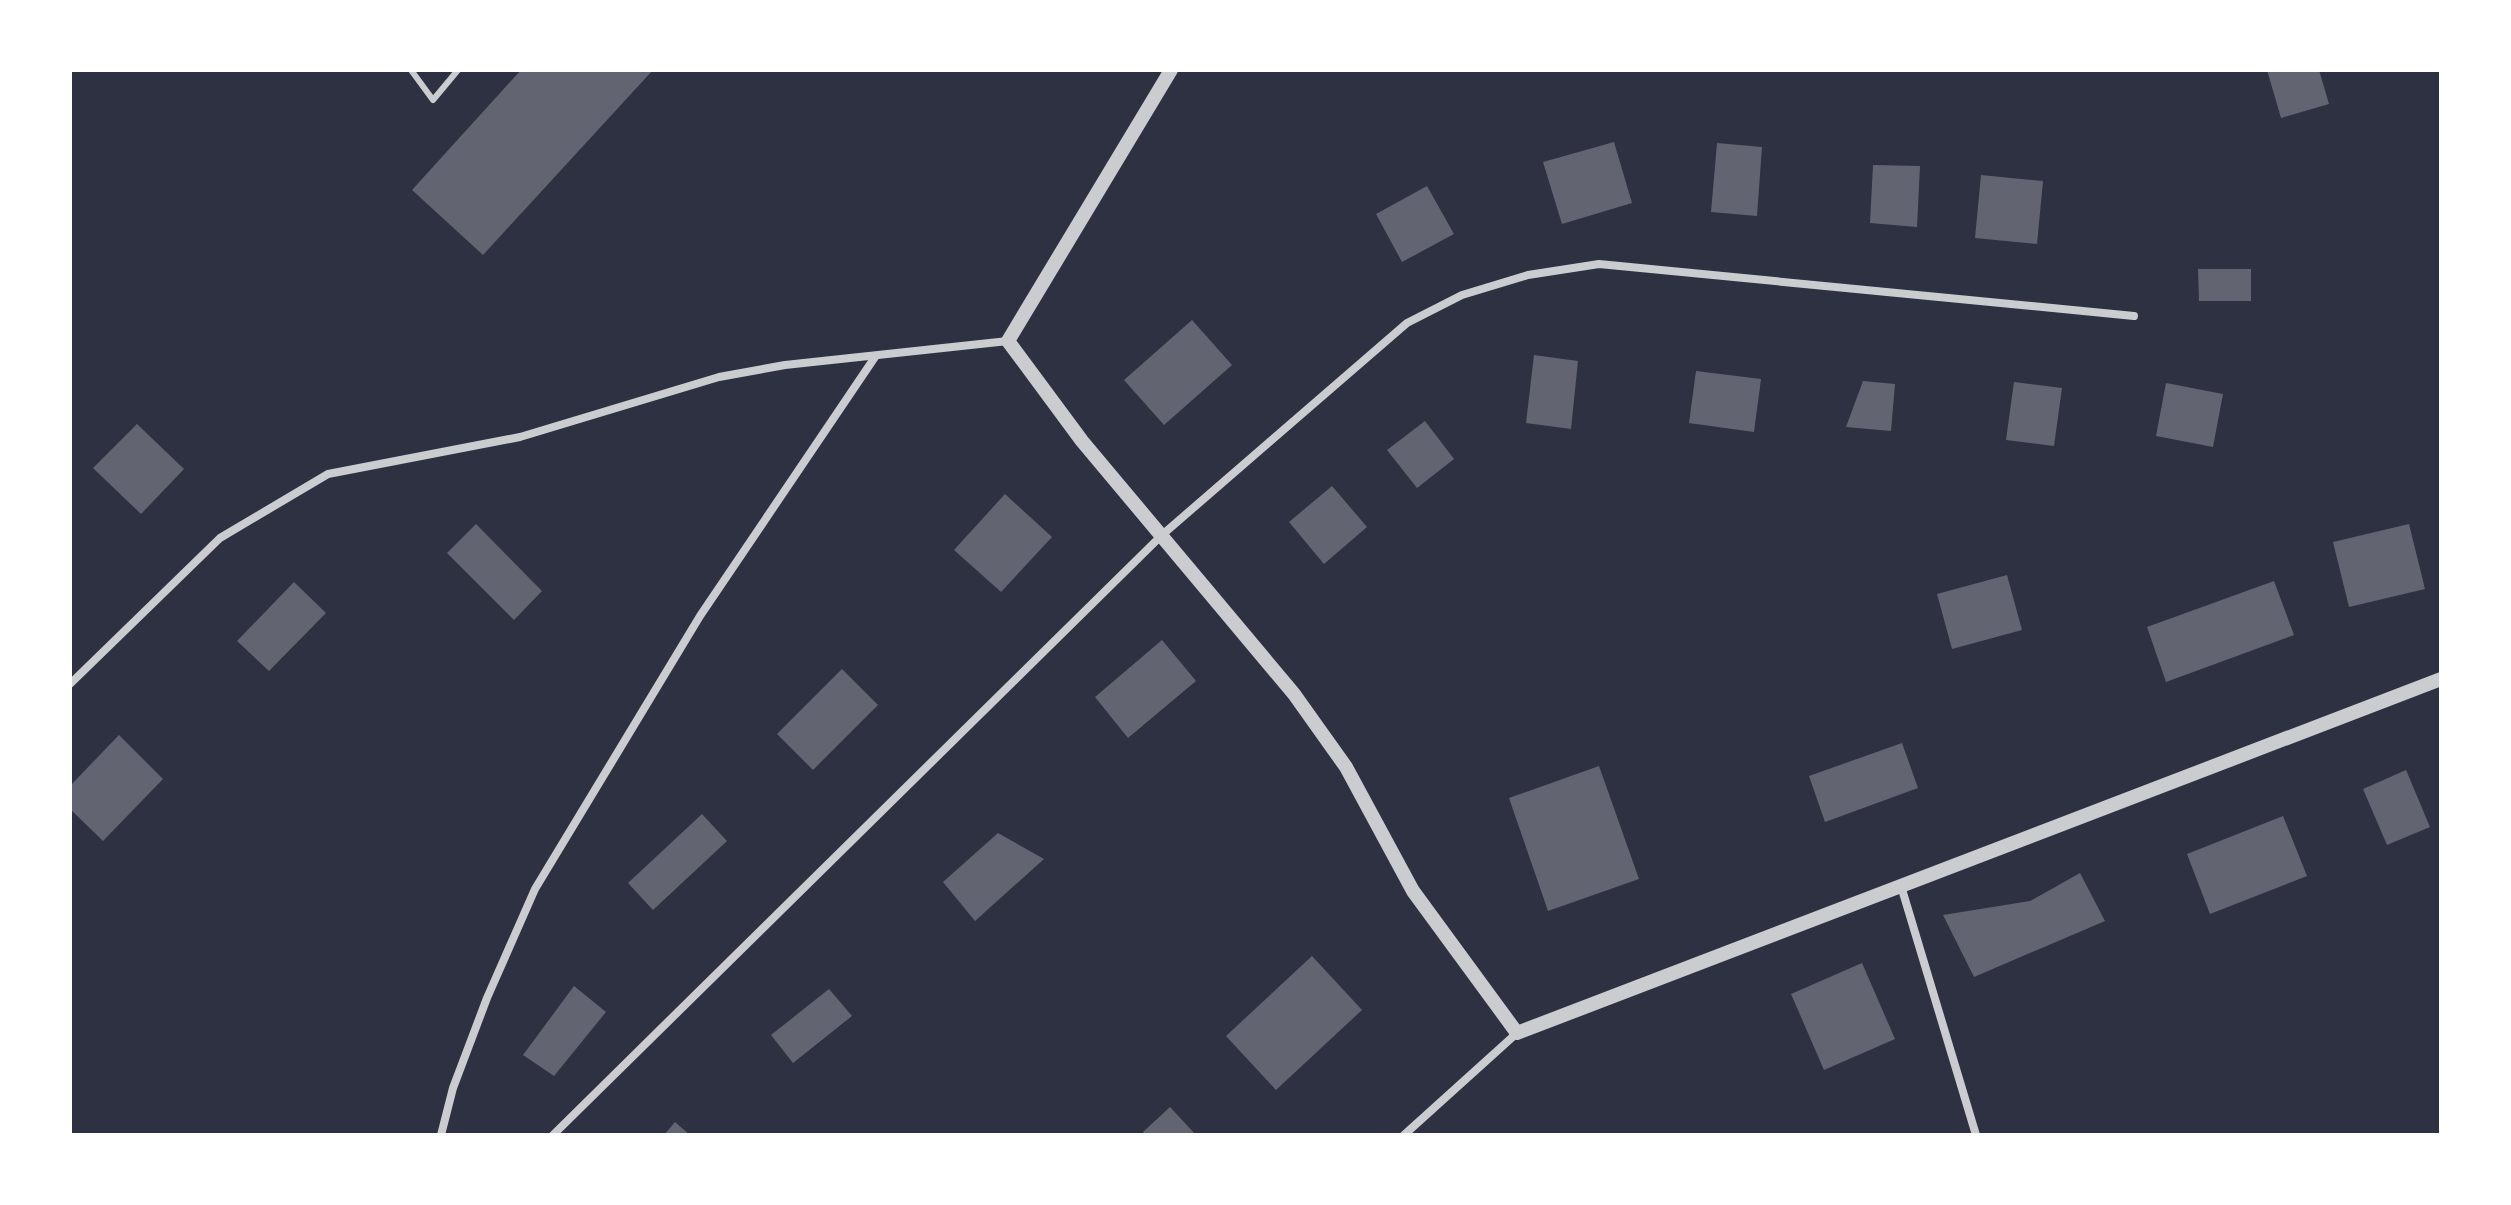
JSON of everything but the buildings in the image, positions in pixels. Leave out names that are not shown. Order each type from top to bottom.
[{"type":"street","points":[[1008,341],[1171,70]]},
{"type":"street","points":[[553,1135],[1162,535],[1407,323],[1462,295],[1528,275],[1612,265],[2134,316]]},
{"type":"street","points":[[70,684],[220,538],[328,474],[520,437],[719,377],[785,365],[1008,341]]},
{"type":"street","points":[[1008,341],[1082,441],[1294,694],[1346,767],[1413,891],[1517,1033]]},
{"type":"street","points":[[441,1135],[453,1088],[487,998],[535,889],[700,616],[875,357]]},
{"type":"street","points":[[1404,1135],[1517,1033],[2441,679]]},
{"type":"street","points":[[1901,886],[1976,1135]]},
{"type":"lane","points":[[411,70],[433,100],[458,70]]}]
